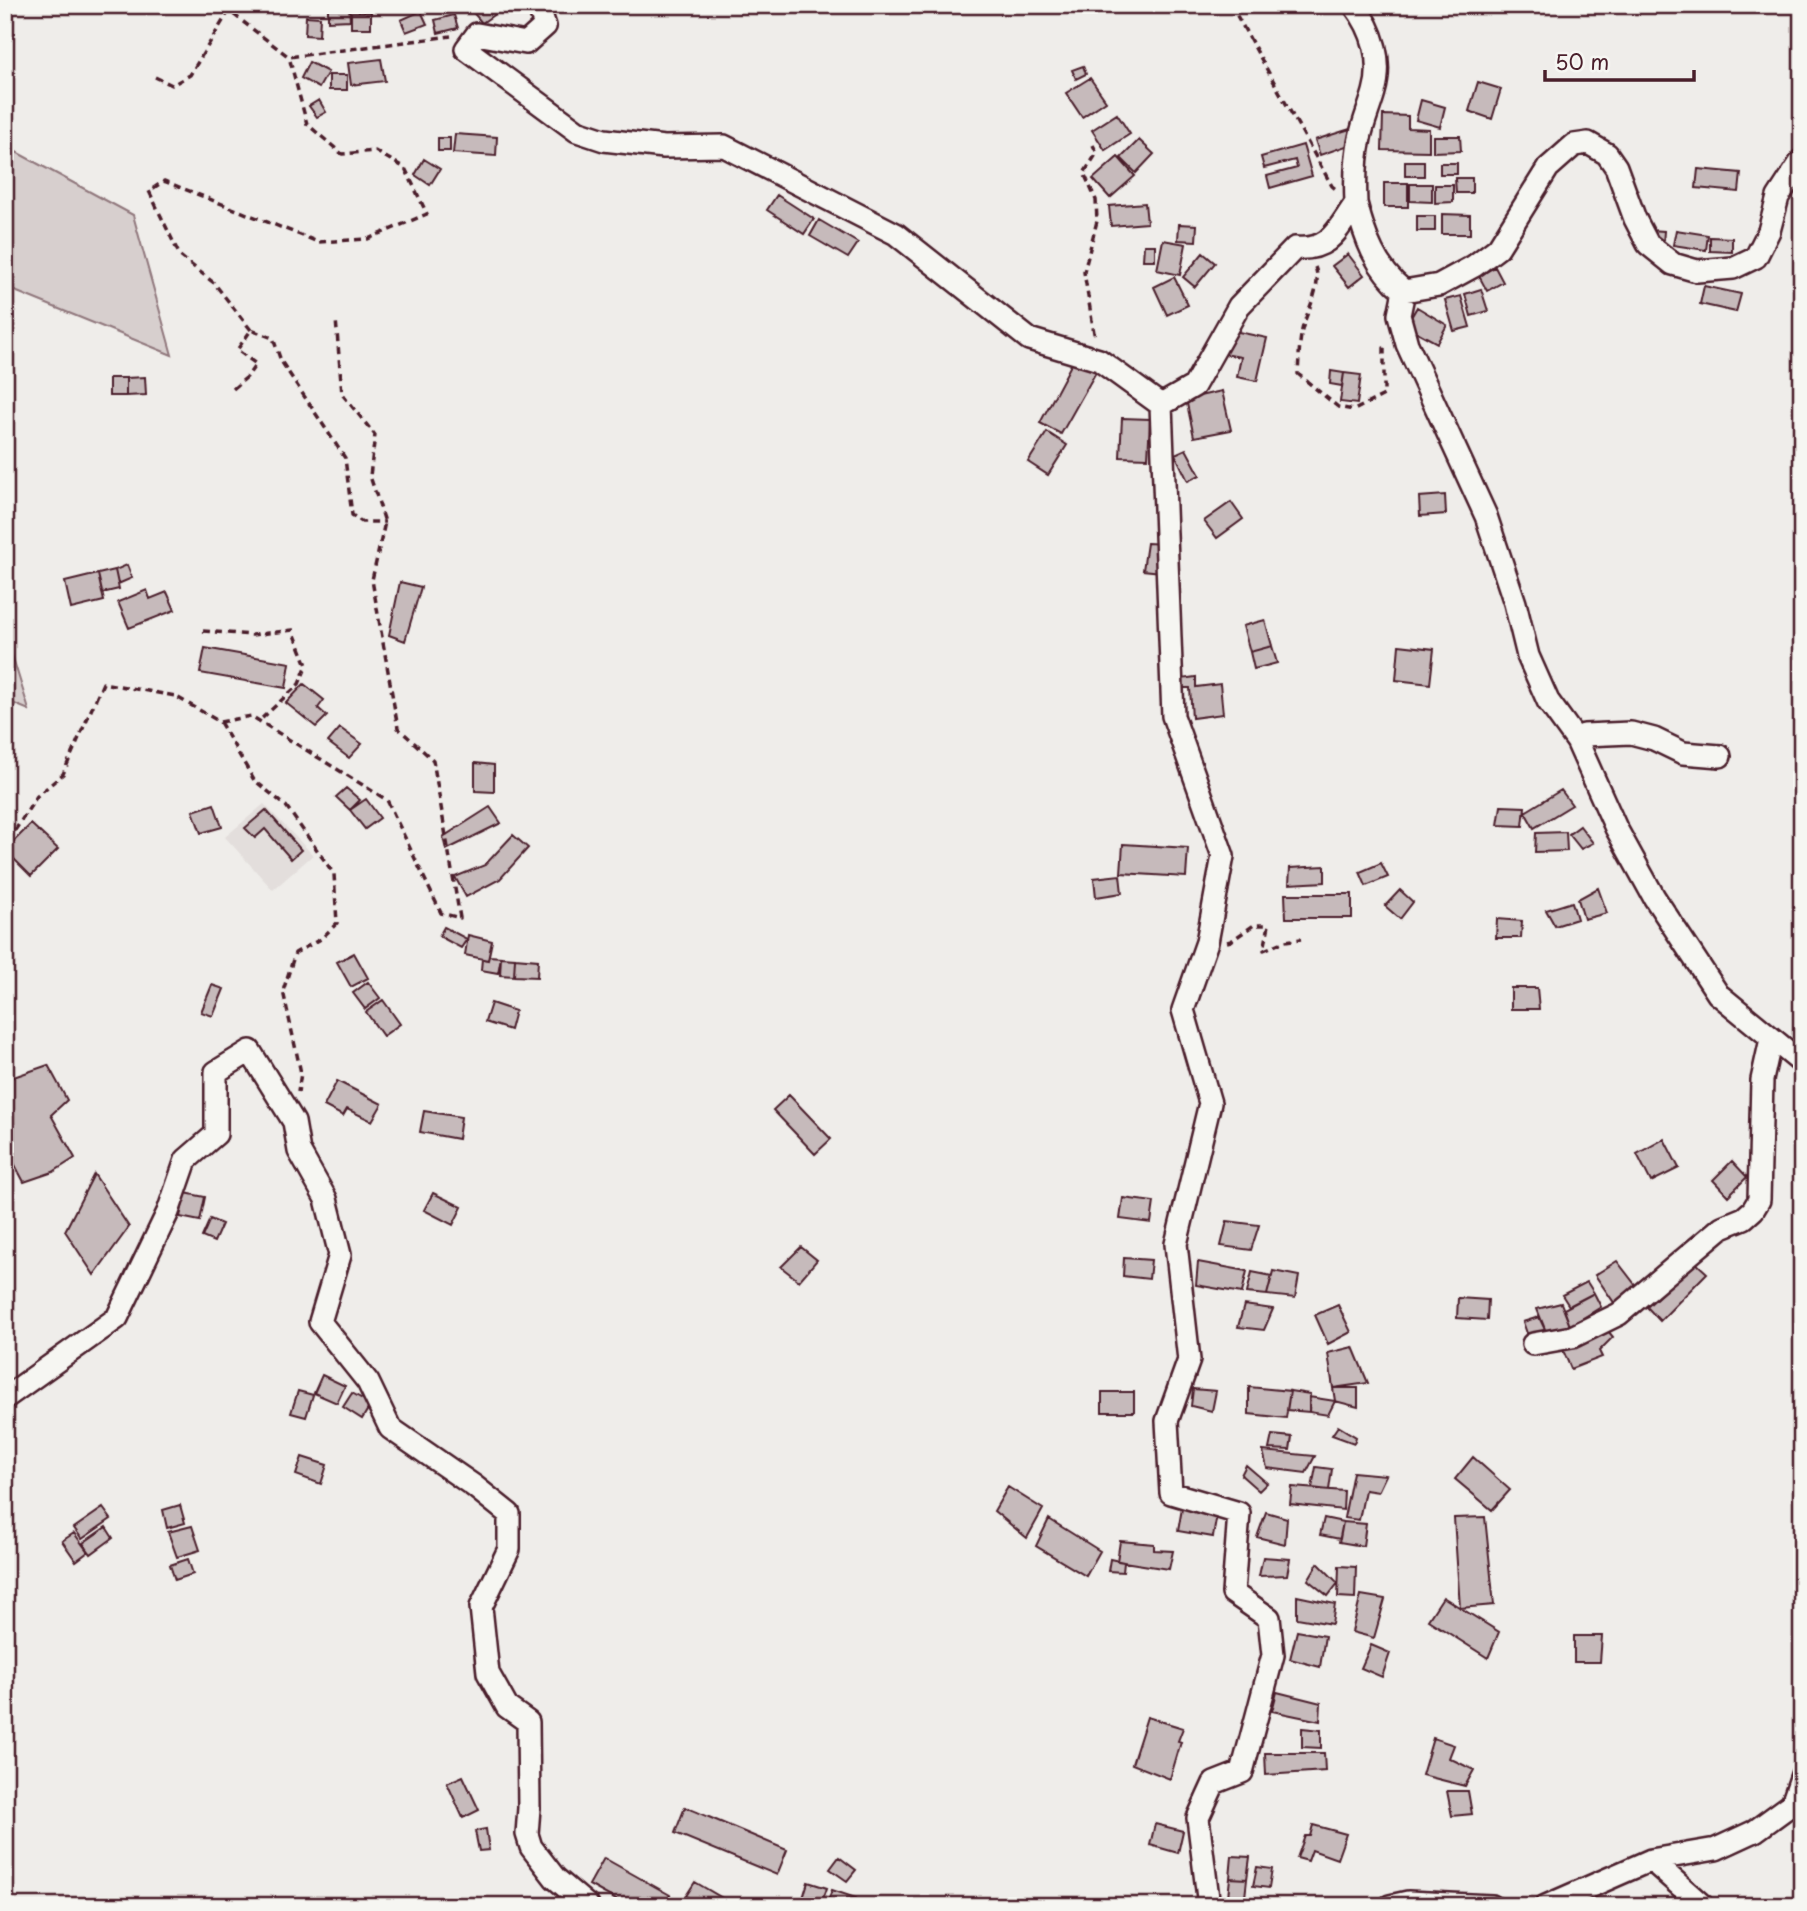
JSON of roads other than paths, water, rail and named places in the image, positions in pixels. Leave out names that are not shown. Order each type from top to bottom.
[{"type":"street","points":[[538,5],[544,26],[526,43],[477,34],[466,49],[577,131],[604,141],[664,147],[724,146],[896,234],[1029,339],[1099,360],[1161,405]]},
{"type":"street","points":[[1354,5],[1371,33],[1377,66],[1375,88],[1360,136],[1355,172],[1356,203],[1365,237],[1388,278],[1404,291],[1439,285],[1474,266],[1497,248],[1548,168],[1574,145],[1588,144],[1607,154],[1616,167],[1638,226],[1648,243],[1673,264],[1697,271],[1734,268],[1756,257],[1769,231],[1778,197],[1802,160]]},
{"type":"street","points":[[1161,405],[1194,386],[1239,306],[1295,248],[1307,249],[1325,244],[1356,203]]},
{"type":"street","points":[[1404,291],[1399,315],[1407,344],[1486,516],[1515,603],[1528,656],[1548,701],[1577,741],[1616,828],[1654,897],[1718,994],[1802,1063]]},
{"type":"street","points":[[1161,405],[1173,716],[1223,856],[1207,942],[1184,1010],[1210,1103],[1175,1244],[1189,1360],[1167,1421],[1171,1493],[1239,1513],[1233,1593],[1269,1618],[1273,1655],[1242,1772],[1213,1783],[1198,1818],[1209,1906]]},
{"type":"street","points":[[1577,741],[1584,735],[1631,733],[1654,739],[1683,753],[1720,756]]},
{"type":"street","points":[[1533,1344],[1572,1337],[1619,1314],[1722,1227],[1744,1218],[1753,1210],[1759,1200],[1762,1080],[1772,1038]]},
{"type":"street","points":[[5,1398],[117,1318],[168,1212],[186,1160],[216,1134],[216,1072],[250,1051],[294,1122],[299,1151],[326,1199],[340,1255],[320,1322],[368,1382],[390,1428],[474,1486],[509,1514],[509,1549],[481,1607],[488,1673],[507,1707],[528,1721],[527,1834],[531,1847],[555,1878],[588,1906]]},
{"type":"street","points":[[1546,1906],[1651,1860],[1716,1849],[1755,1830],[1792,1804],[1802,1775]]},
{"type":"street","points":[[1651,1860],[1703,1906]]},
{"type":"street","points":[[1390,1906],[1408,1902],[1492,1906]]}]
